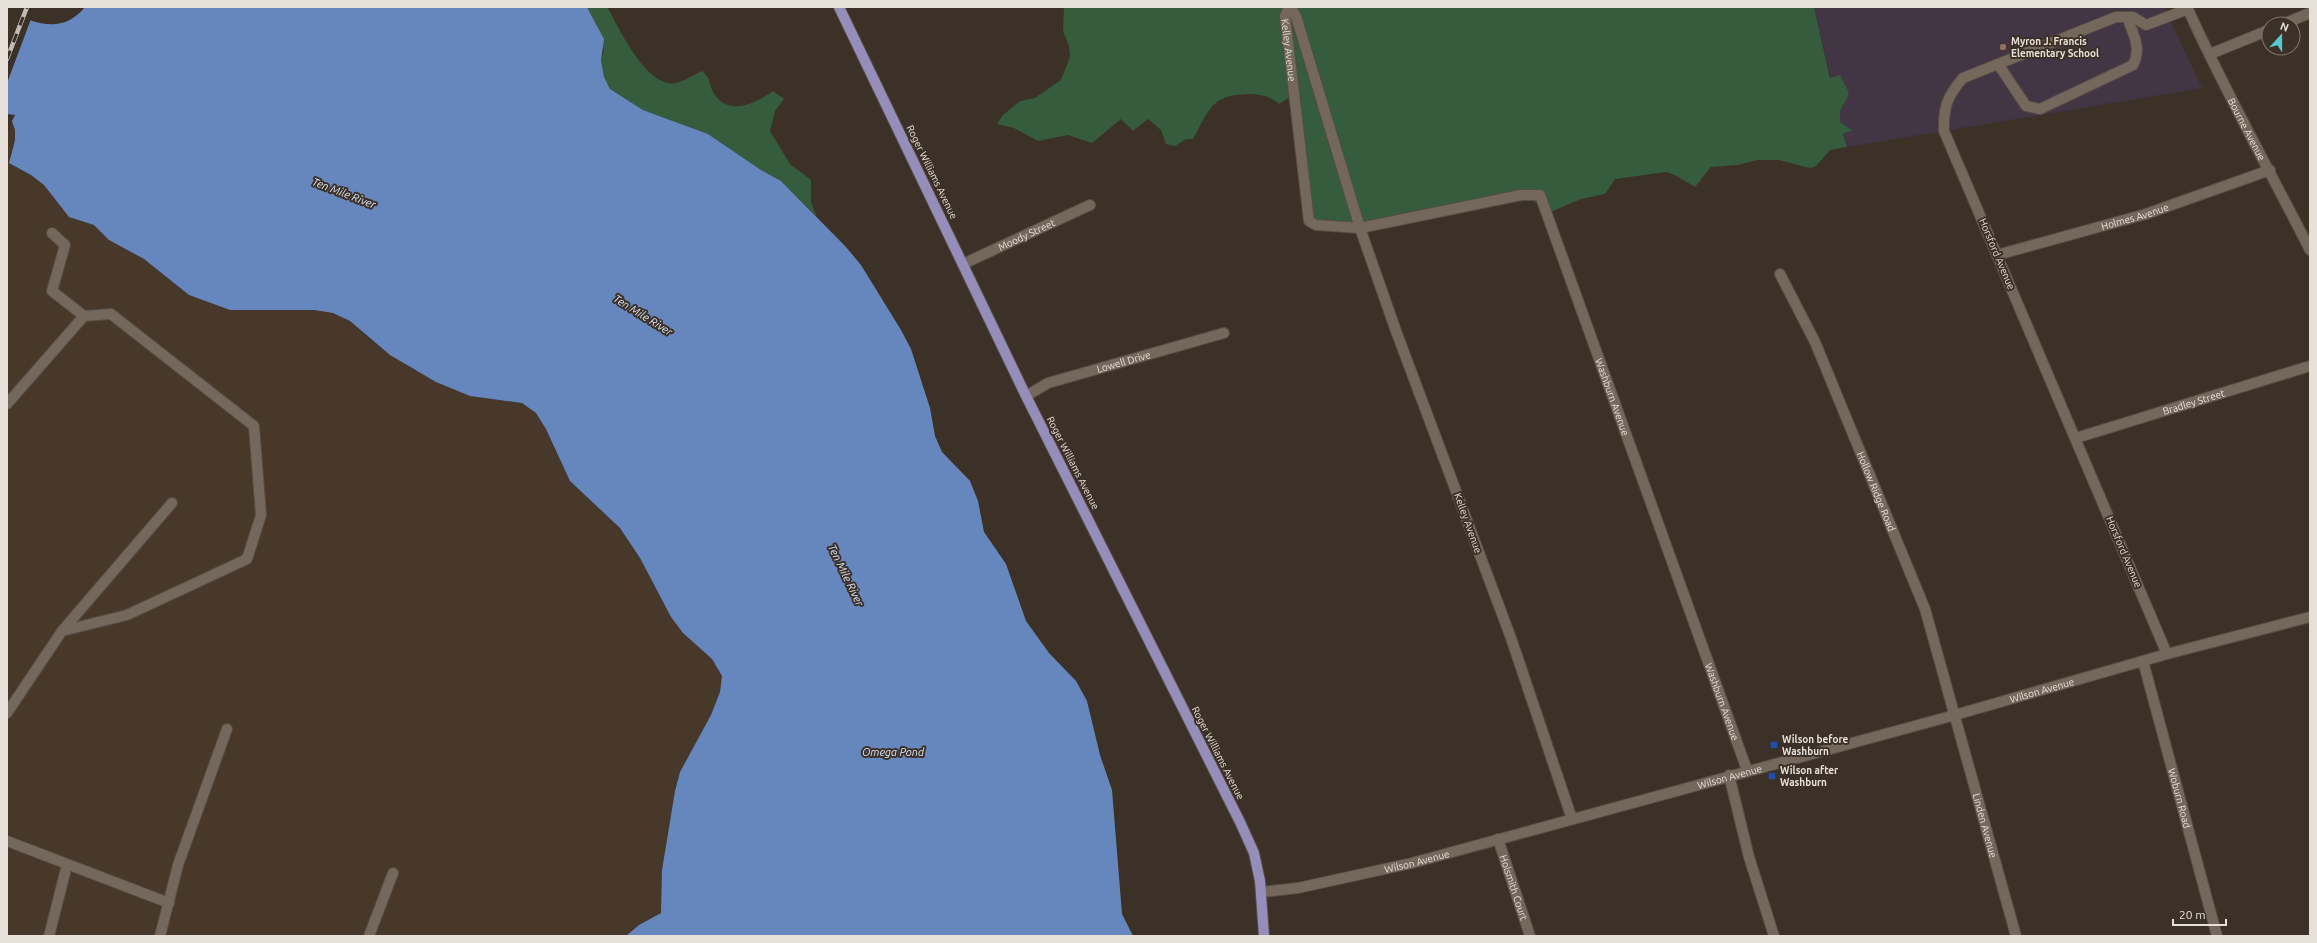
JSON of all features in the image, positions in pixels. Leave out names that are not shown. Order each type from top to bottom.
[{"type":"main road","name":"Roger Williams Avenue","points":[[839,7],[1026,396],[1240,822],[1254,853],[1262,892],[1264,936]]},
{"type":"street","points":[[1998,64],[2026,106],[2040,109],[2133,65],[2137,58],[2138,48],[2127,17],[2133,17],[2146,25],[2188,8]]},
{"type":"street","name":"Bourne Avenue","points":[[2188,8],[2234,106],[2270,170],[2310,250]]},
{"type":"street","name":"Kelley Avenue","points":[[1360,228],[1316,225],[1309,221],[1285,16],[1287,11],[1293,11],[1296,16],[1360,228],[1396,331],[1511,638],[1572,819]]},
{"type":"street","name":"Horsford Avenue","points":[[2127,17],[2116,17],[1963,78],[1950,92],[1943,118],[1944,131],[2167,654]]},
{"type":"street","points":[[2210,54],[2261,33]]},
{"type":"street","name":"Holmes Avenue","points":[[1997,255],[2146,214],[2270,170]]},
{"type":"street","name":"Washburn Avenue","points":[[1360,228],[1521,195],[1540,195],[1746,770]]},
{"type":"street","name":"Moody Street","points":[[963,264],[1090,205]]},
{"type":"street","points":[[52,232],[65,245],[52,291],[84,316],[111,314],[254,426],[261,515],[247,559],[126,615],[62,632]]},
{"type":"street","name":"Hollow Ridge Road","points":[[1780,274],[1815,342],[1905,558],[1925,609],[1955,715]]},
{"type":"street","points":[[7,404],[84,316]]},
{"type":"street","name":"Lowell Drive","points":[[1026,396],[1048,383],[1224,333]]},
{"type":"street","name":"Bradley Street","points":[[2076,438],[2310,366]]},
{"type":"street","points":[[7,713],[62,632],[172,503]]},
{"type":"street","name":"Wilson Avenue","points":[[1262,892],[1298,888],[1412,862],[1746,770],[1955,715],[2167,654],[2310,617]]},
{"type":"street","name":"Woburn Road","points":[[2143,661],[2216,936]]},
{"type":"street","name":"Linden Avenue","points":[[1955,715],[2016,936]]},
{"type":"street","points":[[160,936],[178,865],[227,730]]},
{"type":"street","points":[[1729,775],[1749,857],[1774,936]]},
{"type":"street","name":"Holsmith Court","points":[[1498,839],[1530,936]]},
{"type":"street","points":[[7,842],[169,903]]},
{"type":"street","points":[[49,936],[67,865]]},
{"type":"street","points":[[369,936],[393,873]]},
{"type":"shaded area","name":"Myron J. Francis Elementary School","points":[[1814,7],[2164,7],[2202,88],[1847,147]]},
{"type":"shaded area","points":[[12,121],[15,130],[15,140],[9,157],[13,166],[31,175],[44,185],[69,217],[94,225],[109,240],[144,259],[189,295],[230,310],[314,310],[333,313],[350,321],[371,341],[413,369],[470,396],[522,403],[536,413],[546,429],[570,481],[620,528],[640,558],[671,617],[683,633],[712,659],[722,676],[720,692],[711,715],[680,772],[675,791],[662,870],[663,908],[658,916],[639,925],[626,936],[7,936],[7,135]]},
{"type":"green space","points":[[587,7],[607,7],[635,55],[644,67],[654,76],[665,82],[676,83],[702,71],[709,79],[713,92],[719,100],[726,104],[742,106],[750,104],[773,91],[784,99],[775,111],[770,131],[790,164],[811,180],[811,202],[817,217],[781,181],[761,170],[708,134],[643,110],[610,89],[604,77],[601,61],[604,50],[597,25]]},
{"type":"green space","points":[[1064,7],[1814,7],[1830,78],[1840,75],[1849,93],[1840,113],[1841,123],[1852,130],[1843,134],[1847,147],[1830,150],[1816,166],[1810,168],[1779,160],[1757,160],[1738,165],[1711,167],[1695,187],[1675,175],[1666,172],[1615,179],[1605,194],[1581,199],[1543,215],[1538,203],[1529,200],[1364,225],[1322,222],[1311,219],[1293,95],[1279,104],[1266,96],[1251,94],[1238,95],[1220,100],[1209,111],[1193,139],[1186,139],[1175,146],[1166,144],[1161,130],[1148,119],[1133,131],[1121,119],[1092,143],[1068,135],[1038,141],[1014,128],[997,124],[1003,115],[1020,101],[1035,98],[1061,80],[1070,57],[1069,46],[1063,31]]},
{"type":"water","name":"Omega Pond","points":[[85,7],[587,7],[604,39],[601,61],[604,77],[610,89],[643,110],[708,134],[761,170],[781,181],[846,247],[861,265],[901,330],[911,349],[930,408],[935,436],[942,452],[970,481],[978,501],[984,532],[1006,564],[1026,621],[1049,653],[1076,681],[1087,701],[1100,755],[1112,790],[1122,914],[1133,936],[626,936],[639,925],[661,913],[662,870],[675,791],[680,772],[711,715],[720,692],[722,676],[712,659],[683,633],[671,617],[640,558],[620,528],[570,481],[546,429],[536,413],[522,403],[470,396],[436,382],[390,355],[350,321],[333,313],[314,310],[230,310],[189,295],[144,259],[109,240],[94,225],[69,217],[44,185],[31,175],[9,163],[15,140],[15,130],[12,121],[15,115],[7,114],[7,12],[38,23],[58,24],[76,16]]},
{"type":"pier","points":[[7,10],[31,19],[7,83]]},
{"type":"railway","points":[[7,59],[27,7]]},
{"type":"place","name":"Myron J. Francis Elementary School","points":[[2003,47]]},
{"type":"place","name":"Wilson before Washburn","points":[[1774,745]]},
{"type":"place","name":"Wilson after Washburn","points":[[1772,776]]},
{"type":"water label","name":"Ten Mile River","points":[[344,193]]},
{"type":"water label","name":"Ten Mile River","points":[[643,315]]},
{"type":"water label","name":"Ten Mile River","points":[[846,575]]}]
